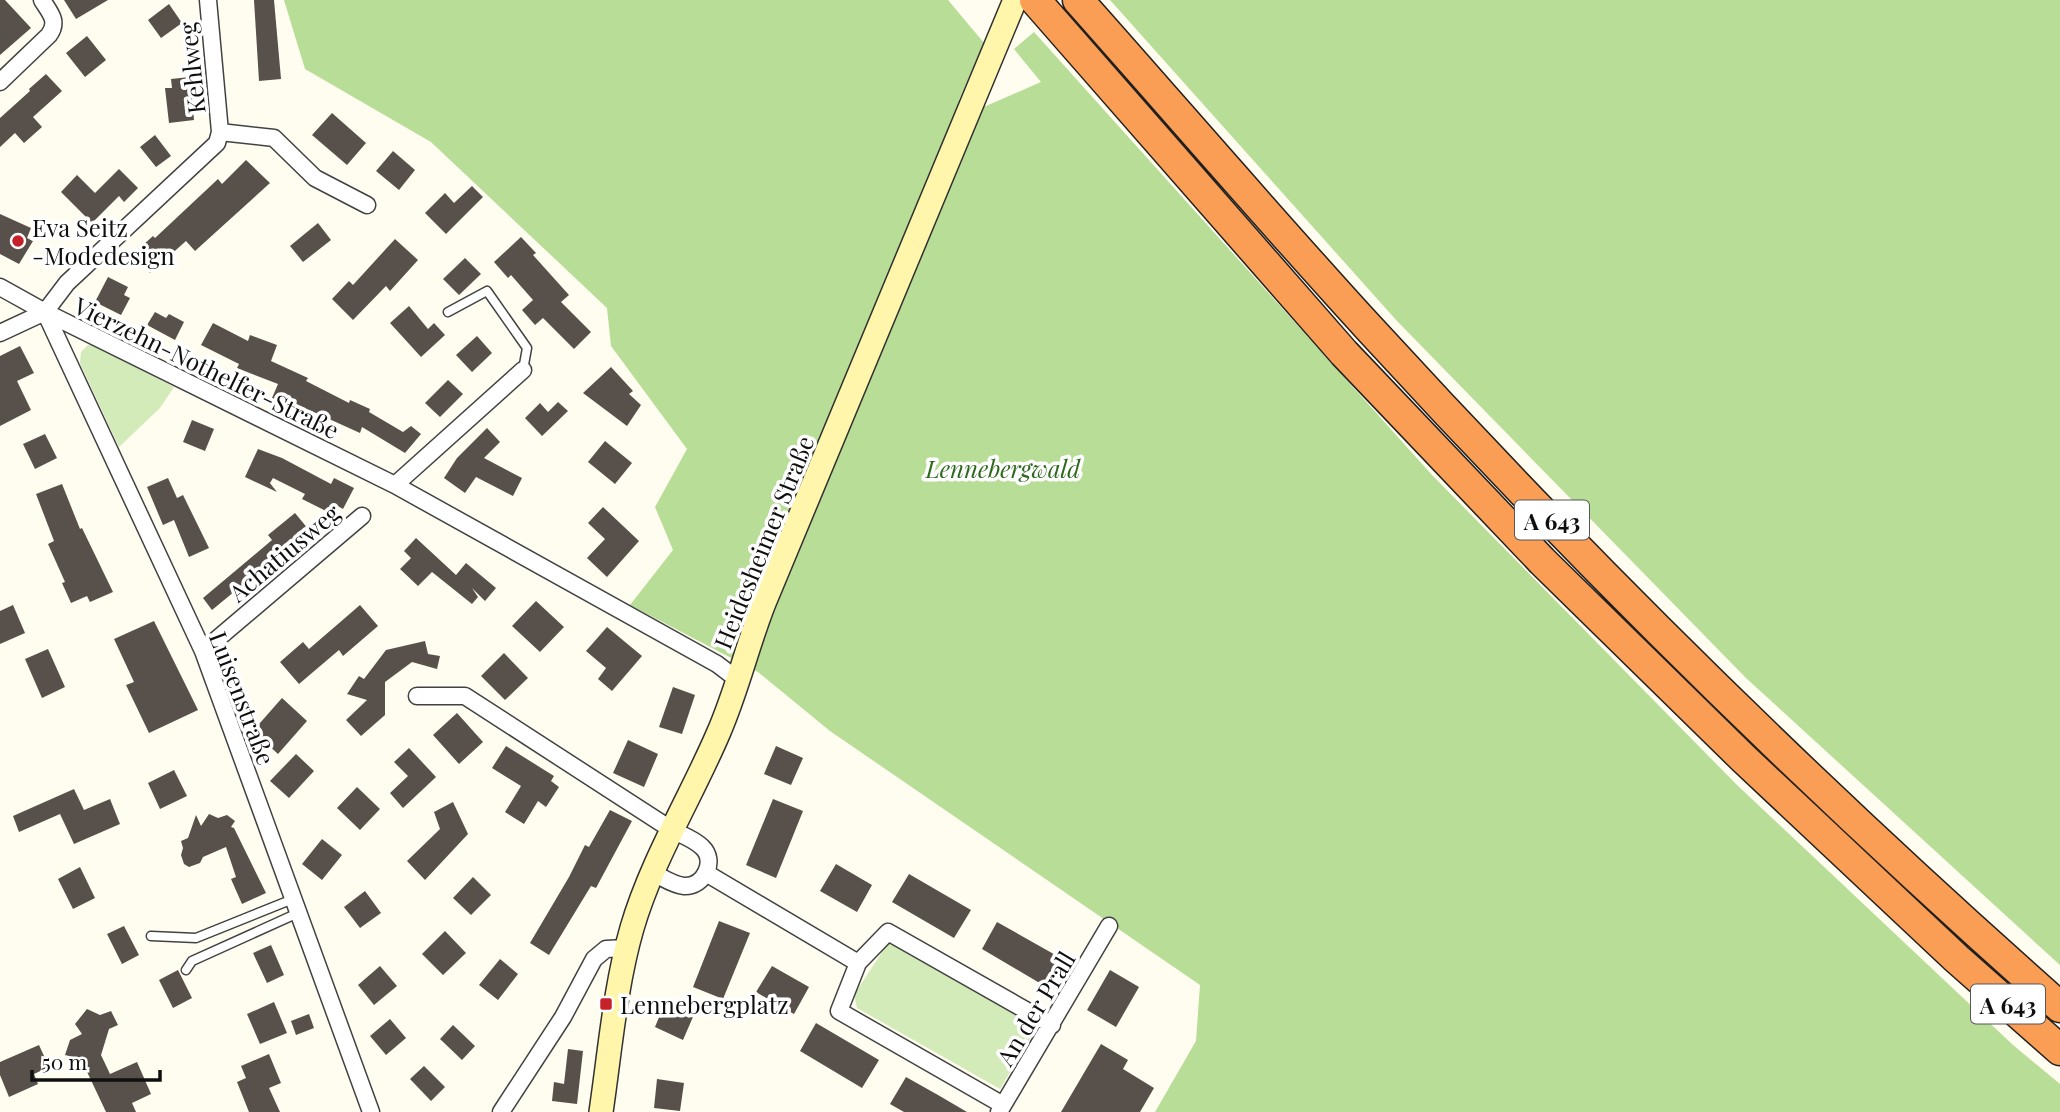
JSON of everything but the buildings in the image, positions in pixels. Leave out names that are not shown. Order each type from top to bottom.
[{"type":"highway","name":"A 643","points":[[1035,0],[1344,353],[1542,561],[1763,777],[1957,959],[2060,1050]]},
{"type":"highway","name":"A 643","points":[[1078,0],[1369,328],[1568,537],[1763,732],[1998,953],[2060,1007]]},
{"type":"main road","name":"Heidesheimer Straße","points":[[672,830],[718,735],[764,603],[1015,0]]},
{"type":"main road","points":[[601,1112],[627,948],[653,873],[672,830]]},
{"type":"street","points":[[0,82],[49,36],[54,28],[54,18],[42,0]]},
{"type":"street","name":"Kehlweg","points":[[45,312],[67,283],[217,143],[220,132],[208,0]]},
{"type":"street","name":"Kehlweg","points":[[220,132],[274,138],[314,178],[368,205]]},
{"type":"street","name":"Vierzehn-Nothelfer-Straße","points":[[0,287],[45,312],[395,485],[716,664],[738,680]]},
{"type":"street","points":[[0,333],[45,312]]},
{"type":"street","name":"Luisenstraße","points":[[45,312],[202,651],[371,1112]]},
{"type":"street","points":[[395,485],[523,370]]},
{"type":"street","name":"Achatiusweg","points":[[202,651],[362,516]]},
{"type":"street","points":[[417,696],[465,696],[672,830],[700,845],[705,850],[709,863],[700,881],[686,886],[653,873]]},
{"type":"street","points":[[706,873],[858,963]]},
{"type":"street","name":"An der Prall","points":[[1001,1108],[1109,926]]},
{"type":"street","points":[[1001,1108],[839,1011],[858,963],[888,932],[1052,1024]]},
{"type":"street","points":[[501,1112],[563,1017],[594,958],[606,949],[627,948]]},
{"type":"lane","points":[[448,312],[487,291],[527,348],[523,370]]},
{"type":"lane","points":[[151,936],[196,938],[295,906]]},
{"type":"lane","points":[[186,970],[192,961],[295,906]]},
{"type":"green space","name":"Lennebergwald","points":[[284,0],[948,0],[984,43],[959,100],[986,106],[1041,82],[1014,49],[1034,32],[1432,475],[1737,785],[2013,1045],[2060,1084],[2060,1112],[1155,1112],[1196,1041],[1200,985],[830,731],[758,672],[630,605],[673,550],[655,507],[687,449],[611,346],[607,308],[431,142],[305,69]]},
{"type":"green space","points":[[1110,0],[2060,0],[2060,965],[1746,678],[1397,321]]},
{"type":"green space","points":[[88,345],[93,345],[174,387],[160,408],[119,447],[80,363],[81,352]]},
{"type":"green space","points":[[895,942],[1036,1025],[1000,1089],[857,1008],[854,995],[888,943]]},
{"type":"place","name":"Eva Seitz -Modedesign","points":[[18,241]]},
{"type":"place","name":"Lennebergplatz","points":[[606,1004]]}]
